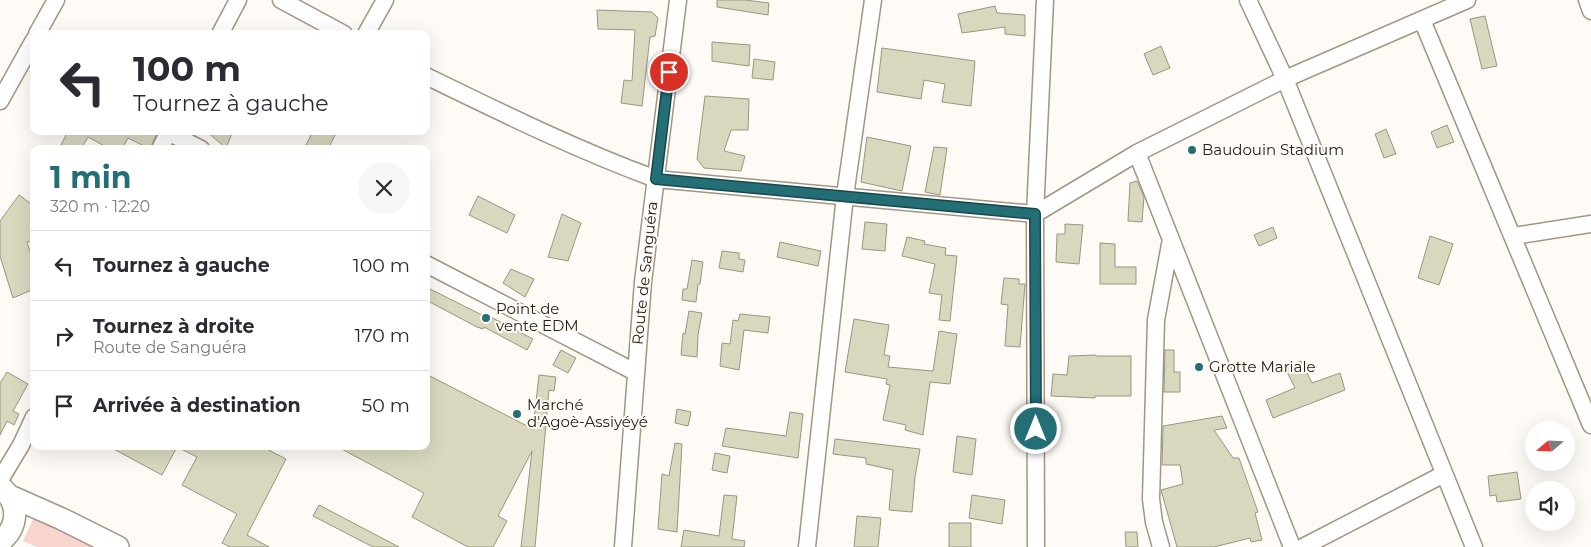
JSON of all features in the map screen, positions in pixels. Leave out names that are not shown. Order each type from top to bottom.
[{"type":"main road","points":[[0,542],[7,536],[15,521],[14,504],[3,487]]},
{"type":"main road","points":[[3,487],[118,547]]},
{"type":"street","points":[[39,30],[56,0]]},
{"type":"street","points":[[222,30],[238,0]]},
{"type":"street","points":[[281,0],[337,30]]},
{"type":"street","points":[[368,30],[384,0]]},
{"type":"street","name":"Route de Sanguéra","points":[[623,547],[643,282],[678,0]]},
{"type":"street","points":[[807,547],[845,196],[873,0]]},
{"type":"street","points":[[1036,547],[1035,214],[1045,0]]},
{"type":"street","points":[[1248,0],[1285,79],[1474,547]]},
{"type":"street","points":[[430,78],[553,138],[656,179],[1035,214],[1137,153],[1285,79],[1467,0]]},
{"type":"street","points":[[1586,0],[1591,11]]},
{"type":"street","points":[[1422,20],[1591,425]]},
{"type":"street","points":[[2,93],[30,47]]},
{"type":"street","points":[[174,135],[193,145]]},
{"type":"street","points":[[1137,153],[1292,547]]},
{"type":"street","points":[[1513,236],[1591,224]]},
{"type":"street","points":[[1161,547],[1154,522],[1151,499],[1156,320],[1171,239]]},
{"type":"street","points":[[430,266],[635,372]]},
{"type":"street","points":[[3,487],[30,425]]},
{"type":"street","points":[[1303,547],[1444,474]]},
{"type":"shaded area","points":[[35,515],[99,547],[37,547],[23,541]]},
{"type":"building","points":[[717,0],[745,0],[769,3],[768,15],[717,7]]},
{"type":"building","points":[[995,6],[997,13],[1025,15],[1025,36],[1005,34],[1005,27],[962,33],[958,14]]},
{"type":"building","points":[[597,10],[652,12],[658,18],[655,36],[650,37],[642,106],[621,103],[624,80],[632,81],[635,30],[598,29]]},
{"type":"building","points":[[1485,16],[1497,66],[1482,69],[1470,19]]},
{"type":"building","points":[[712,42],[750,45],[749,66],[712,61]]},
{"type":"building","points":[[1161,46],[1170,68],[1153,75],[1144,54]]},
{"type":"building","points":[[882,48],[975,61],[971,106],[942,102],[945,84],[924,80],[921,99],[877,92]]},
{"type":"building","points":[[754,59],[775,62],[773,80],[752,78]]},
{"type":"building","points":[[705,96],[749,99],[748,130],[731,130],[724,151],[745,156],[741,171],[704,168],[697,159]]},
{"type":"building","points":[[1447,125],[1454,142],[1437,148],[1431,132]]},
{"type":"building","points":[[1386,129],[1396,154],[1384,158],[1375,134]]},
{"type":"building","points":[[66,135],[156,135],[152,145],[142,145],[128,138],[124,145],[103,145],[88,137],[83,145],[61,145]]},
{"type":"building","points":[[211,135],[231,135],[227,145],[222,145]]},
{"type":"building","points":[[311,135],[335,135],[330,145],[306,145]]},
{"type":"building","points":[[867,137],[911,146],[902,191],[861,182]]},
{"type":"building","points":[[934,147],[947,148],[940,195],[925,192]]},
{"type":"building","points":[[1137,181],[1144,197],[1142,222],[1128,221],[1130,183]]},
{"type":"building","points":[[19,195],[30,203],[30,242],[27,242],[30,251],[30,291],[13,298],[0,256],[0,221]]},
{"type":"building","points":[[478,196],[515,215],[507,233],[469,215]]},
{"type":"building","points":[[562,214],[581,223],[568,261],[548,257]]},
{"type":"building","points":[[865,222],[887,224],[885,251],[862,249]]},
{"type":"building","points":[[1065,224],[1083,225],[1079,264],[1056,262],[1057,234],[1065,234]]},
{"type":"building","points":[[1273,227],[1277,238],[1259,246],[1254,235]]},
{"type":"building","points":[[1430,236],[1453,244],[1439,285],[1418,278]]},
{"type":"building","points":[[907,237],[925,241],[924,244],[946,248],[945,255],[957,256],[950,321],[939,320],[942,295],[929,293],[935,264],[902,256]]},
{"type":"building","points":[[780,242],[821,251],[818,266],[777,257]]},
{"type":"building","points":[[1100,243],[1115,244],[1115,267],[1136,267],[1136,284],[1100,284]]},
{"type":"building","points":[[722,251],[739,253],[739,259],[745,260],[743,272],[719,268]]},
{"type":"building","points":[[692,260],[703,262],[696,302],[682,300],[683,289],[687,289]]},
{"type":"building","points":[[511,269],[534,279],[525,297],[503,283]]},
{"type":"building","points":[[1004,278],[1019,279],[1019,284],[1025,284],[1020,347],[1005,346],[1008,305],[1001,304]]},
{"type":"building","points":[[430,289],[484,316],[485,314],[533,339],[527,350],[484,327],[483,329],[430,302]]},
{"type":"building","points":[[689,311],[702,313],[697,357],[681,355],[683,333],[685,334]]},
{"type":"building","points":[[740,314],[770,317],[768,333],[744,330],[739,370],[720,366],[722,343],[730,344],[733,320],[738,321]]},
{"type":"building","points":[[854,319],[889,325],[884,355],[890,356],[888,367],[933,371],[939,331],[957,334],[950,384],[930,382],[923,435],[905,430],[906,425],[883,420],[890,385],[886,384],[887,379],[845,372]]},
{"type":"building","points":[[561,350],[576,358],[568,373],[553,365]]},
{"type":"building","points":[[1165,350],[1174,350],[1174,372],[1180,372],[1180,392],[1164,392]]},
{"type":"building","points":[[1069,356],[1131,356],[1131,396],[1095,396],[1095,398],[1051,396],[1053,374],[1067,375]]},
{"type":"building","points":[[1301,361],[1312,383],[1340,373],[1345,390],[1273,418],[1266,400],[1295,388],[1285,368]]},
{"type":"building","points":[[7,372],[28,384],[13,411],[19,414],[14,425],[7,421],[0,435],[0,383]]},
{"type":"building","points":[[539,375],[556,377],[554,391],[549,390],[535,547],[521,547],[532,451],[498,516],[507,521],[493,547],[468,547],[412,517],[424,493],[343,450],[430,450],[430,376],[533,429]]},
{"type":"building","points":[[677,409],[691,412],[688,426],[675,423]]},
{"type":"building","points":[[790,412],[803,414],[798,458],[722,446],[726,428],[786,436]]},
{"type":"building","points":[[1222,416],[1227,428],[1214,430],[1233,458],[1239,458],[1258,512],[1255,513],[1262,540],[1251,542],[1250,538],[1214,547],[1177,547],[1161,490],[1183,484],[1180,465],[1162,465],[1163,426]]},
{"type":"building","points":[[957,436],[976,439],[972,475],[953,472]]},
{"type":"building","points":[[835,439],[920,449],[912,512],[889,510],[893,470],[866,464],[866,458],[833,454]]},
{"type":"building","points":[[675,443],[682,444],[677,532],[658,529],[662,474],[669,476]]},
{"type":"building","points":[[115,450],[175,450],[162,475]]},
{"type":"building","points":[[183,450],[269,450],[286,459],[247,535],[269,547],[230,547],[222,543],[237,514],[182,485],[197,457]]},
{"type":"building","points":[[715,453],[730,456],[727,473],[712,470]]},
{"type":"building","points":[[1517,472],[1521,499],[1497,502],[1496,495],[1490,496],[1488,476]]},
{"type":"building","points":[[724,495],[737,496],[732,539],[745,541],[744,547],[681,547],[684,530],[719,536]]},
{"type":"building","points":[[972,495],[1005,500],[1002,524],[969,518]]},
{"type":"building","points":[[319,505],[399,547],[373,547],[313,516]]},
{"type":"building","points":[[857,516],[881,518],[878,547],[854,547]]},
{"type":"building","points":[[949,523],[971,523],[971,547],[949,547]]},
{"type":"building","points":[[1125,532],[1137,532],[1138,547],[1126,547]]},
{"type":"place","name":"Baudouin Stadium","points":[[1192,150]]},
{"type":"place","name":"Point de vente EDM","points":[[486,318]]},
{"type":"place","name":"Grotte Mariale","points":[[1199,367]]},
{"type":"place","name":"Marché d'Agoè-Assiyéyé","points":[[517,414]]},
{"type":"route","points":[[669,72],[656,179],[1035,214],[1036,429]]}]
